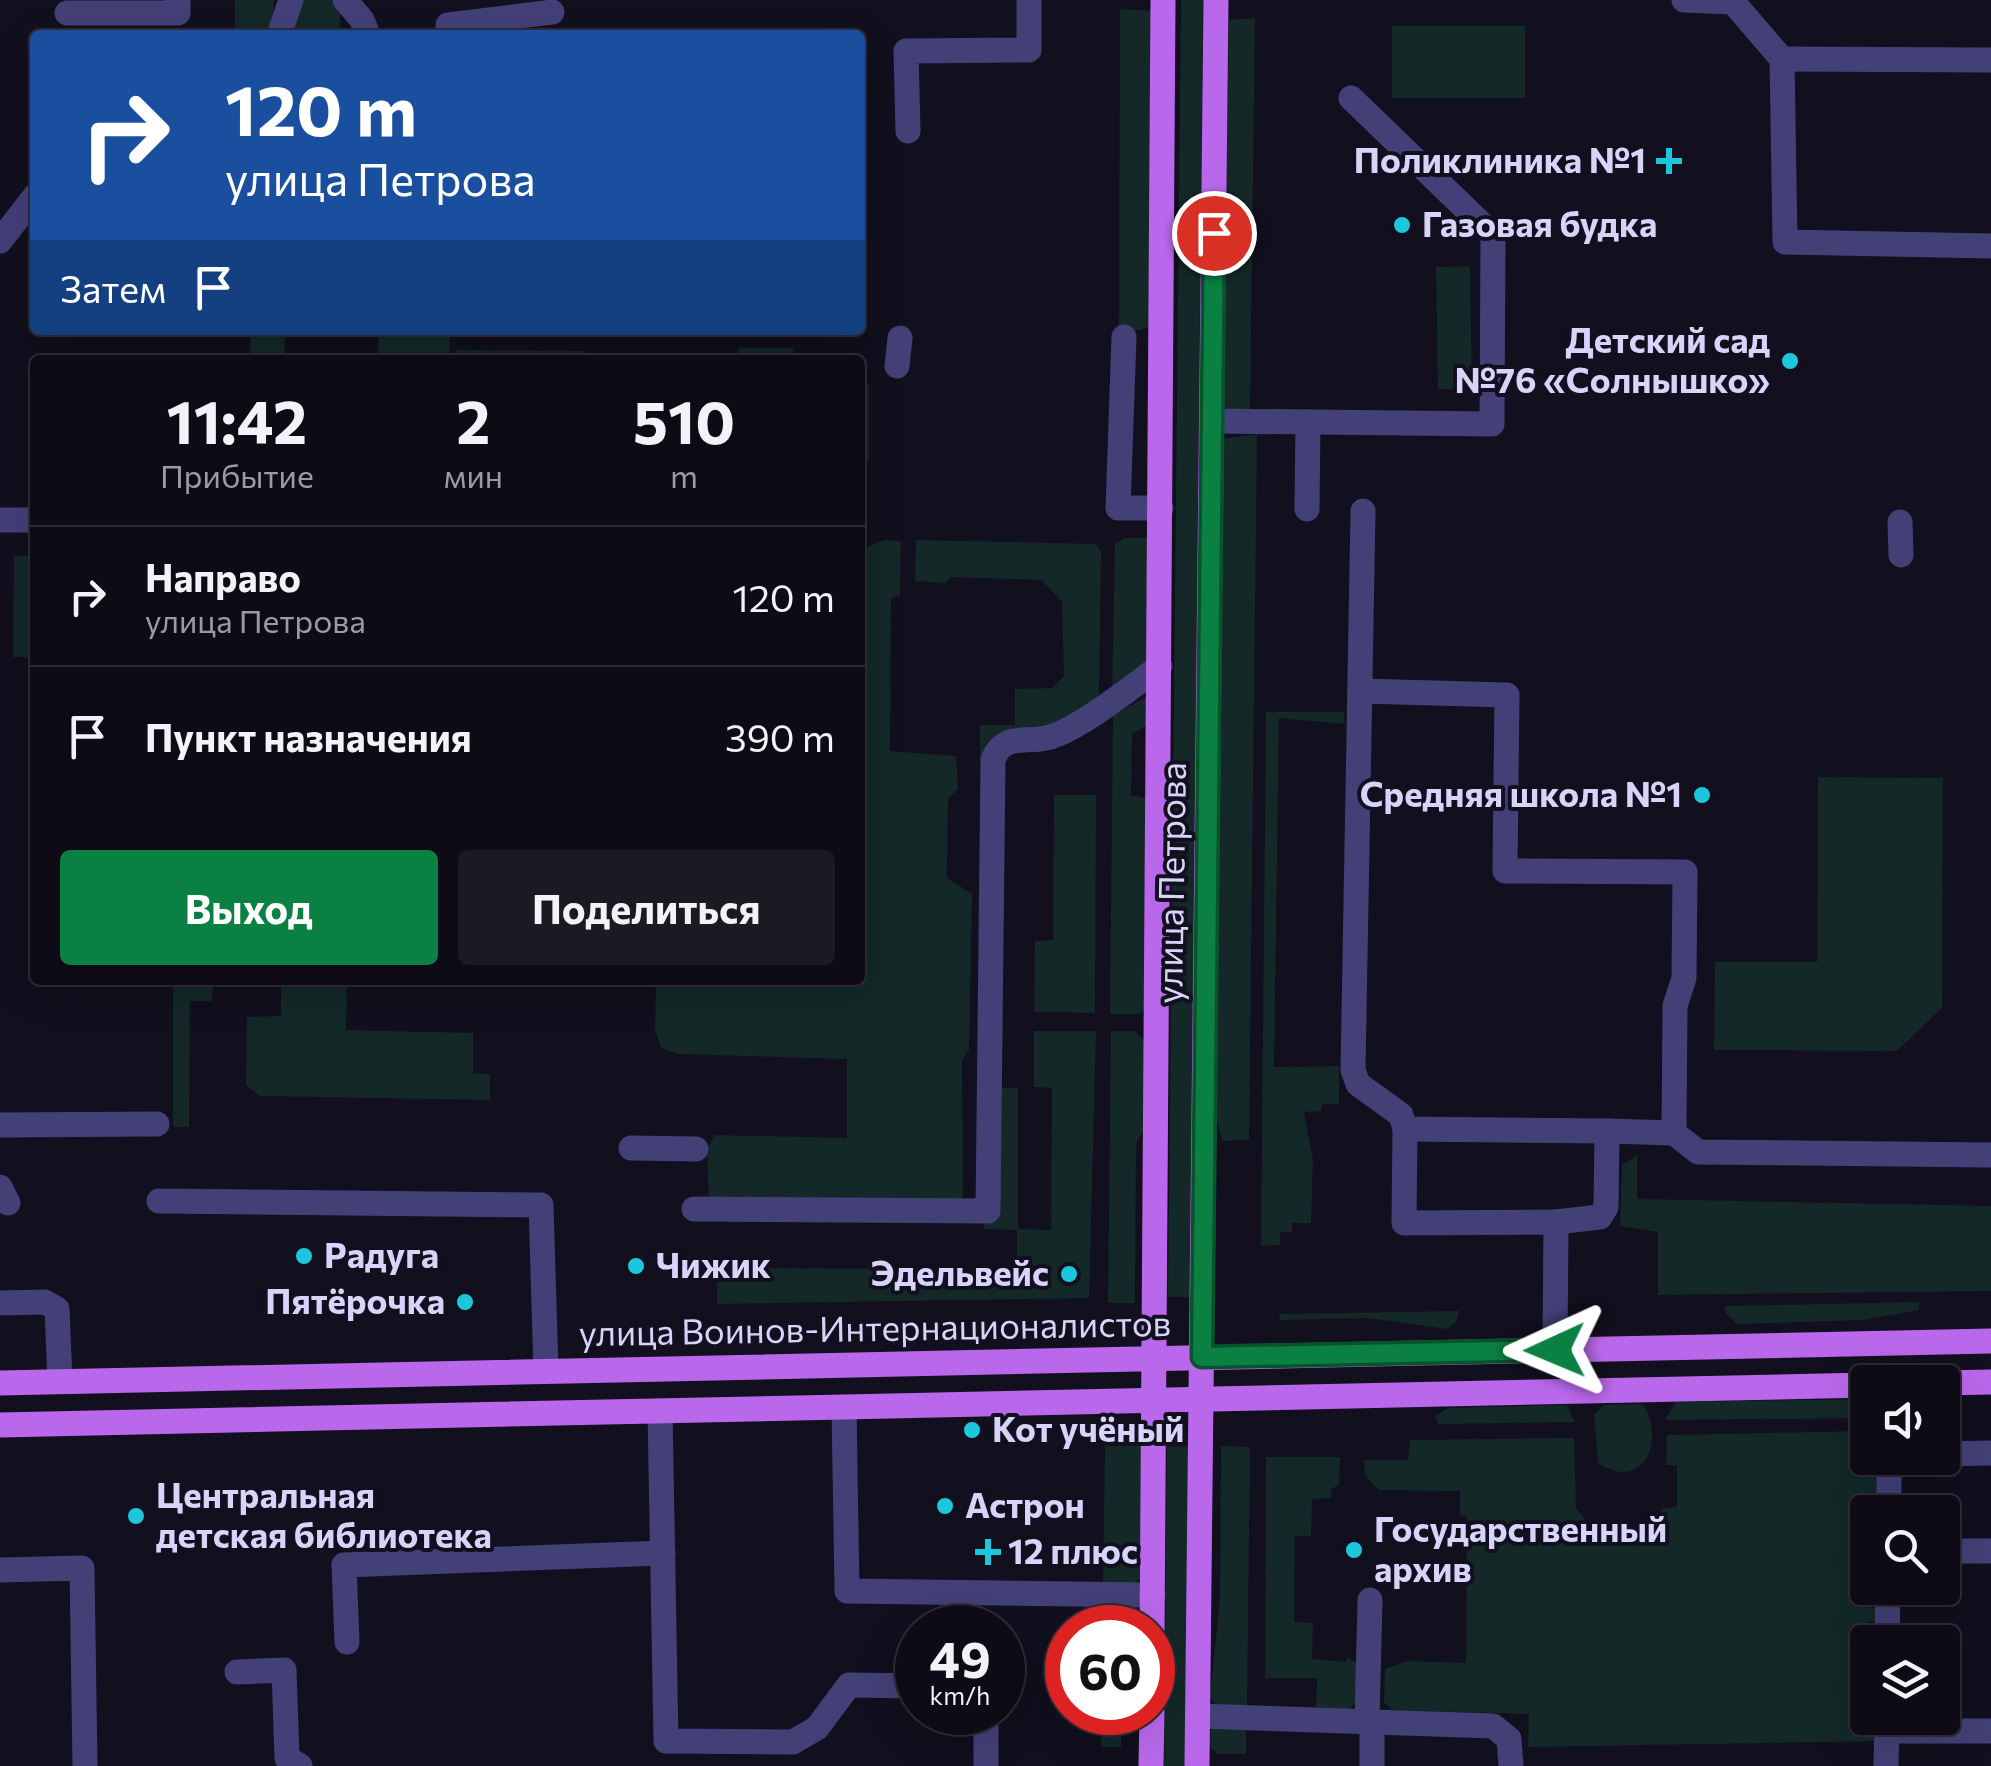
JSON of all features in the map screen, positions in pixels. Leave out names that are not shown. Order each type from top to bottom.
[{"type":"main road","name":"улица Петрова","points":[[1153,1605],[1163,0]]},
{"type":"main road","name":"улица Петрова","points":[[1197,1766],[1216,0]]},
{"type":"main road","name":"улица Воинов-Интернационалистов","points":[[0,1382],[1991,1341]]},
{"type":"main road","points":[[1960,1383],[1991,1382]]},
{"type":"main road","points":[[0,1424],[1850,1385]]},
{"type":"main road","points":[[1152,1735],[1152,1766]]},
{"type":"street","points":[[67,13],[178,13],[178,0]]},
{"type":"street","points":[[280,30],[291,0]]},
{"type":"street","points":[[345,0],[366,30]]},
{"type":"street","points":[[908,131],[906,52],[1028,50],[1029,0]]},
{"type":"street","points":[[1684,0],[1733,2],[1782,59],[1786,242],[1991,246]]},
{"type":"street","points":[[448,30],[448,25],[555,16]]},
{"type":"street","points":[[1782,59],[1991,60]]},
{"type":"street","points":[[1212,421],[1492,424],[1494,235],[1351,98]]},
{"type":"street","points":[[0,241],[30,202]]},
{"type":"street","points":[[1124,337],[1118,508],[1161,508]]},
{"type":"street","points":[[897,366],[900,338]]},
{"type":"street","points":[[1307,509],[1308,422]]},
{"type":"street","points":[[1363,510],[1353,1070],[1358,1084],[1401,1115],[1404,1223],[1556,1222],[1600,1217],[1606,1206],[1607,1132]]},
{"type":"street","points":[[0,520],[30,520]]},
{"type":"street","points":[[1900,522],[1900,555]]},
{"type":"street","points":[[694,1209],[988,1211],[993,760],[997,750],[1016,738],[1048,738],[1160,666]]},
{"type":"street","points":[[1360,691],[1507,695],[1505,871],[1685,872],[1684,978],[1675,1006],[1674,1133]]},
{"type":"street","points":[[0,1125],[157,1124]]},
{"type":"street","points":[[1404,1129],[1674,1133],[1698,1152],[1991,1155]]},
{"type":"street","points":[[631,1148],[696,1149]]},
{"type":"street","points":[[159,1202],[541,1205],[546,1371]]},
{"type":"street","points":[[1555,1350],[1556,1222]]},
{"type":"street","points":[[0,1302],[45,1302],[57,1309],[60,1381]]},
{"type":"street","points":[[844,1407],[848,1591],[1153,1595]]},
{"type":"street","points":[[660,1410],[666,1741],[793,1742],[817,1728],[849,1686],[895,1686]]},
{"type":"street","points":[[1960,1454],[1991,1454]]},
{"type":"street","points":[[1960,1551],[1991,1551]]},
{"type":"street","points":[[347,1642],[344,1565],[663,1553]]},
{"type":"street","points":[[0,1570],[82,1568],[85,1766]]},
{"type":"street","points":[[1370,1600],[1372,1766]]},
{"type":"street","points":[[237,1672],[284,1670],[287,1758],[300,1766]]},
{"type":"street","points":[[1198,1716],[1493,1726],[1509,1739],[1511,1766]]},
{"type":"street","points":[[1960,1729],[1991,1731]]},
{"type":"street","points":[[986,1735],[986,1766]]},
{"type":"street","points":[[1886,1766],[1887,1735]]},
{"type":"green space","points":[[235,0],[274,0],[273,30],[235,30]]},
{"type":"green space","points":[[299,0],[332,0],[340,10],[340,30],[288,30]]},
{"type":"green space","points":[[1181,0],[1203,0],[1190,1297],[1168,1297]]},
{"type":"green space","points":[[1120,9],[1155,11],[1156,323],[1142,330],[1119,330]]},
{"type":"green space","points":[[1255,18],[1250,412],[1222,412],[1229,20]]},
{"type":"green space","points":[[1392,26],[1525,26],[1525,98],[1392,98]]},
{"type":"green space","points":[[1470,266],[1472,389],[1438,389],[1436,267]]},
{"type":"green space","points":[[251,335],[285,335],[284,355],[250,355]]},
{"type":"green space","points":[[379,335],[450,335],[449,355],[378,355]]},
{"type":"green space","points":[[740,348],[793,348],[793,355],[737,355]]},
{"type":"green space","points":[[457,350],[585,351],[585,355],[456,355]]},
{"type":"green space","points":[[865,385],[869,385],[869,459],[865,459]]},
{"type":"green space","points":[[1257,434],[1249,1140],[1222,1141],[1213,1103],[1221,439]]},
{"type":"green space","points":[[1124,538],[1152,538],[1152,666],[1112,695],[1115,544]]},
{"type":"green space","points":[[884,540],[901,541],[900,596],[891,598],[890,751],[956,756],[958,789],[948,798],[947,878],[972,894],[969,1050],[962,1060],[963,1206],[709,1204],[707,1151],[714,1135],[847,1138],[847,1059],[677,1054],[661,1048],[655,1030],[656,985],[865,985],[865,548]]},
{"type":"green space","points":[[916,540],[1095,544],[1101,551],[1099,702],[991,759],[980,759],[980,725],[1015,725],[1015,689],[1052,688],[1064,676],[1062,602],[1042,580],[951,577],[946,583],[915,581]]},
{"type":"green space","points":[[14,556],[30,556],[30,657],[13,657]]},
{"type":"green space","points":[[1152,694],[1152,722],[1132,734],[1131,795],[1151,799],[1147,1006],[1140,1014],[1110,1014],[1113,715]]},
{"type":"green space","points":[[1266,712],[1344,712],[1345,724],[1279,718],[1274,1067],[1339,1066],[1339,1104],[1322,1104],[1321,1111],[1304,1112],[1313,1160],[1311,1223],[1292,1223],[1292,1232],[1280,1232],[1280,1245],[1261,1246]]},
{"type":"green space","points":[[1818,777],[1943,778],[1942,1008],[1897,1051],[1714,1050],[1715,962],[1817,962]]},
{"type":"green space","points":[[1054,795],[1096,795],[1095,1013],[1034,1012],[1035,941],[1053,940]]},
{"type":"green space","points":[[173,985],[213,985],[212,1001],[190,1001],[189,1127],[173,1127]]},
{"type":"green space","points":[[281,985],[347,985],[346,1030],[473,1033],[473,1073],[490,1074],[490,1100],[260,1096],[246,1085],[247,1017],[281,1016]]},
{"type":"green space","points":[[1034,1031],[1096,1031],[1089,1298],[717,1304],[717,1268],[1017,1269],[1017,1230],[984,1229],[985,1068],[998,1088],[1018,1088],[1018,1229],[1051,1230],[1052,1088],[1034,1087]]},
{"type":"green space","points":[[1111,1031],[1135,1031],[1145,1042],[1146,1126],[1136,1143],[1135,1303],[1108,1303]]},
{"type":"green space","points":[[1637,1155],[1637,1199],[1991,1206],[1991,1291],[1658,1295],[1658,1232],[1620,1226],[1622,1165]]},
{"type":"green space","points":[[1919,1302],[1919,1310],[1863,1320],[1737,1324],[1725,1313],[1725,1306]]},
{"type":"green space","points":[[1459,1311],[1457,1321],[1447,1329],[1369,1318],[1279,1320],[1280,1314]]},
{"type":"green space","points":[[1850,1399],[1850,1418],[1665,1420],[1676,1402]]},
{"type":"green space","points":[[1643,1404],[1652,1431],[1647,1458],[1628,1472],[1598,1463],[1594,1415],[1604,1405]]},
{"type":"green space","points":[[1567,1405],[1575,1422],[1438,1424],[1435,1416],[1448,1408]]},
{"type":"green space","points":[[1850,1431],[1850,1475],[1880,1475],[1881,1495],[1850,1495],[1850,1605],[1877,1609],[1877,1621],[1850,1625],[1850,1735],[1881,1735],[1881,1741],[1528,1747],[1529,1714],[1394,1710],[1384,1703],[1385,1669],[1407,1661],[1466,1663],[1467,1516],[1460,1515],[1460,1491],[1379,1490],[1365,1475],[1364,1460],[1408,1460],[1410,1440],[1574,1438],[1576,1508],[1587,1522],[1619,1530],[1647,1522],[1664,1508],[1677,1507],[1677,1465],[1666,1465],[1667,1435]]},
{"type":"green space","points":[[1105,1446],[1146,1446],[1142,1576],[1133,1585],[1103,1587]]},
{"type":"green space","points":[[1190,1446],[1186,1766],[1164,1766],[1164,1735],[1175,1735],[1175,1605],[1166,1605],[1167,1447]]},
{"type":"green space","points":[[1221,1446],[1250,1447],[1247,1709],[1218,1707],[1210,1698],[1220,1598]]},
{"type":"green space","points":[[1266,1457],[1340,1457],[1339,1484],[1331,1490],[1331,1498],[1312,1499],[1311,1536],[1295,1536],[1294,1622],[1313,1623],[1312,1659],[1346,1662],[1347,1657],[1357,1663],[1355,1703],[1349,1710],[1316,1710],[1317,1678],[1265,1678]]},
{"type":"green space","points":[[1246,1724],[1246,1754],[1218,1754],[1211,1748],[1209,1734],[1214,1726]]},
{"type":"green space","points":[[1101,1735],[1121,1735],[1121,1747],[1101,1747]]},
{"type":"place","name":"Поликлиника №1","points":[[1669,161]]},
{"type":"place","name":"Газовая будка","points":[[1402,225]]},
{"type":"place","name":"Детский сад №76 «Солнышко»","points":[[1790,361]]},
{"type":"place","name":"Средняя школа №1","points":[[1702,795]]},
{"type":"place","name":"Радуга","points":[[304,1256]]},
{"type":"place","name":"Чижик","points":[[636,1266]]},
{"type":"place","name":"Эдельвейс","points":[[1069,1274]]},
{"type":"place","name":"Пятёрочка","points":[[465,1302]]},
{"type":"place","name":"Кот учёный","points":[[972,1430]]},
{"type":"place","name":"Астрон","points":[[945,1506]]},
{"type":"place","name":"Центральная детская библиотека","points":[[136,1516]]},
{"type":"place","name":"Государственный архив","points":[[1354,1550]]},
{"type":"place","name":"12 плюс","points":[[988,1552]]},
{"type":"route","points":[[1214,233],[1202,1357],[1555,1350]]}]
